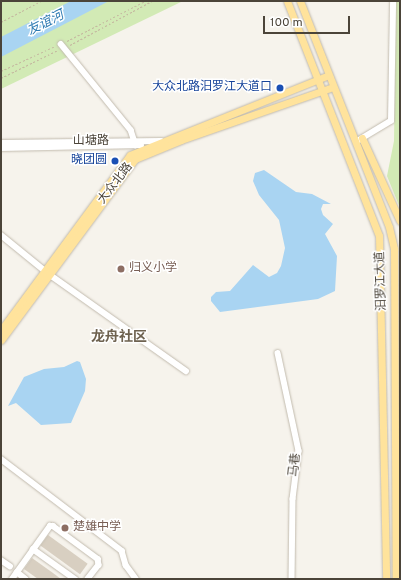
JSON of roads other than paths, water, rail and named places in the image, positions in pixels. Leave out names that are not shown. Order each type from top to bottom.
[{"type":"main road","name":"汨罗江大道","points":[[287,1],[375,223],[382,256],[386,579]]},
{"type":"main road","name":"汨罗江大道","points":[[300,1],[389,227],[394,249],[396,579]]},
{"type":"main road","name":"大众北路","points":[[1,330],[130,164],[140,156],[167,143],[329,75]]},
{"type":"main road","name":"大众北路","points":[[1,340],[136,146],[181,140],[333,87]]},
{"type":"main road","points":[[362,138],[400,220]]},
{"type":"street","points":[[355,141],[391,121],[393,1]]},
{"type":"street","points":[[62,46],[132,130],[136,146],[130,164]]},
{"type":"street","name":"山塘路","points":[[1,143],[136,146]]},
{"type":"street","name":"山塘路","points":[[1,148],[136,146],[167,143]]},
{"type":"street","points":[[1,235],[47,272],[186,371]]},
{"type":"street","name":"马巷","points":[[278,353],[299,451],[293,499],[292,579]]},
{"type":"street","points":[[1,459],[122,551],[126,564],[136,579]]},
{"type":"street","points":[[12,579],[50,526],[53,526],[98,560],[99,565],[88,579]]},
{"type":"street","points":[[33,549],[75,579]]},
{"type":"street","points":[[1,560],[10,566]]},
{"type":"street","points":[[17,572],[26,579]]},
{"type":"water","name":"友谊河","points":[[71,1],[109,1],[1,57],[1,37]]},
{"type":"water","points":[[264,170],[296,192],[312,194],[331,204],[323,204],[321,209],[323,215],[333,224],[325,234],[337,256],[335,291],[318,299],[220,312],[211,301],[211,297],[216,292],[230,291],[253,265],[269,277],[277,273],[281,266],[285,248],[279,220],[259,195],[253,181],[255,173]]},
{"type":"water","points":[[77,361],[80,362],[86,379],[85,391],[71,423],[41,425],[16,403],[8,406],[24,377],[44,369],[64,367]]},
{"type":"place","name":"大众北路汨罗江大道口","points":[[280,88]]},
{"type":"place","name":"晓团圆","points":[[115,161]]},
{"type":"place","name":"归义小学","points":[[121,269]]},
{"type":"place","name":"楚雄中学","points":[[65,528]]},
{"type":"district","name":"龙舟社区","points":[[119,338]]}]
